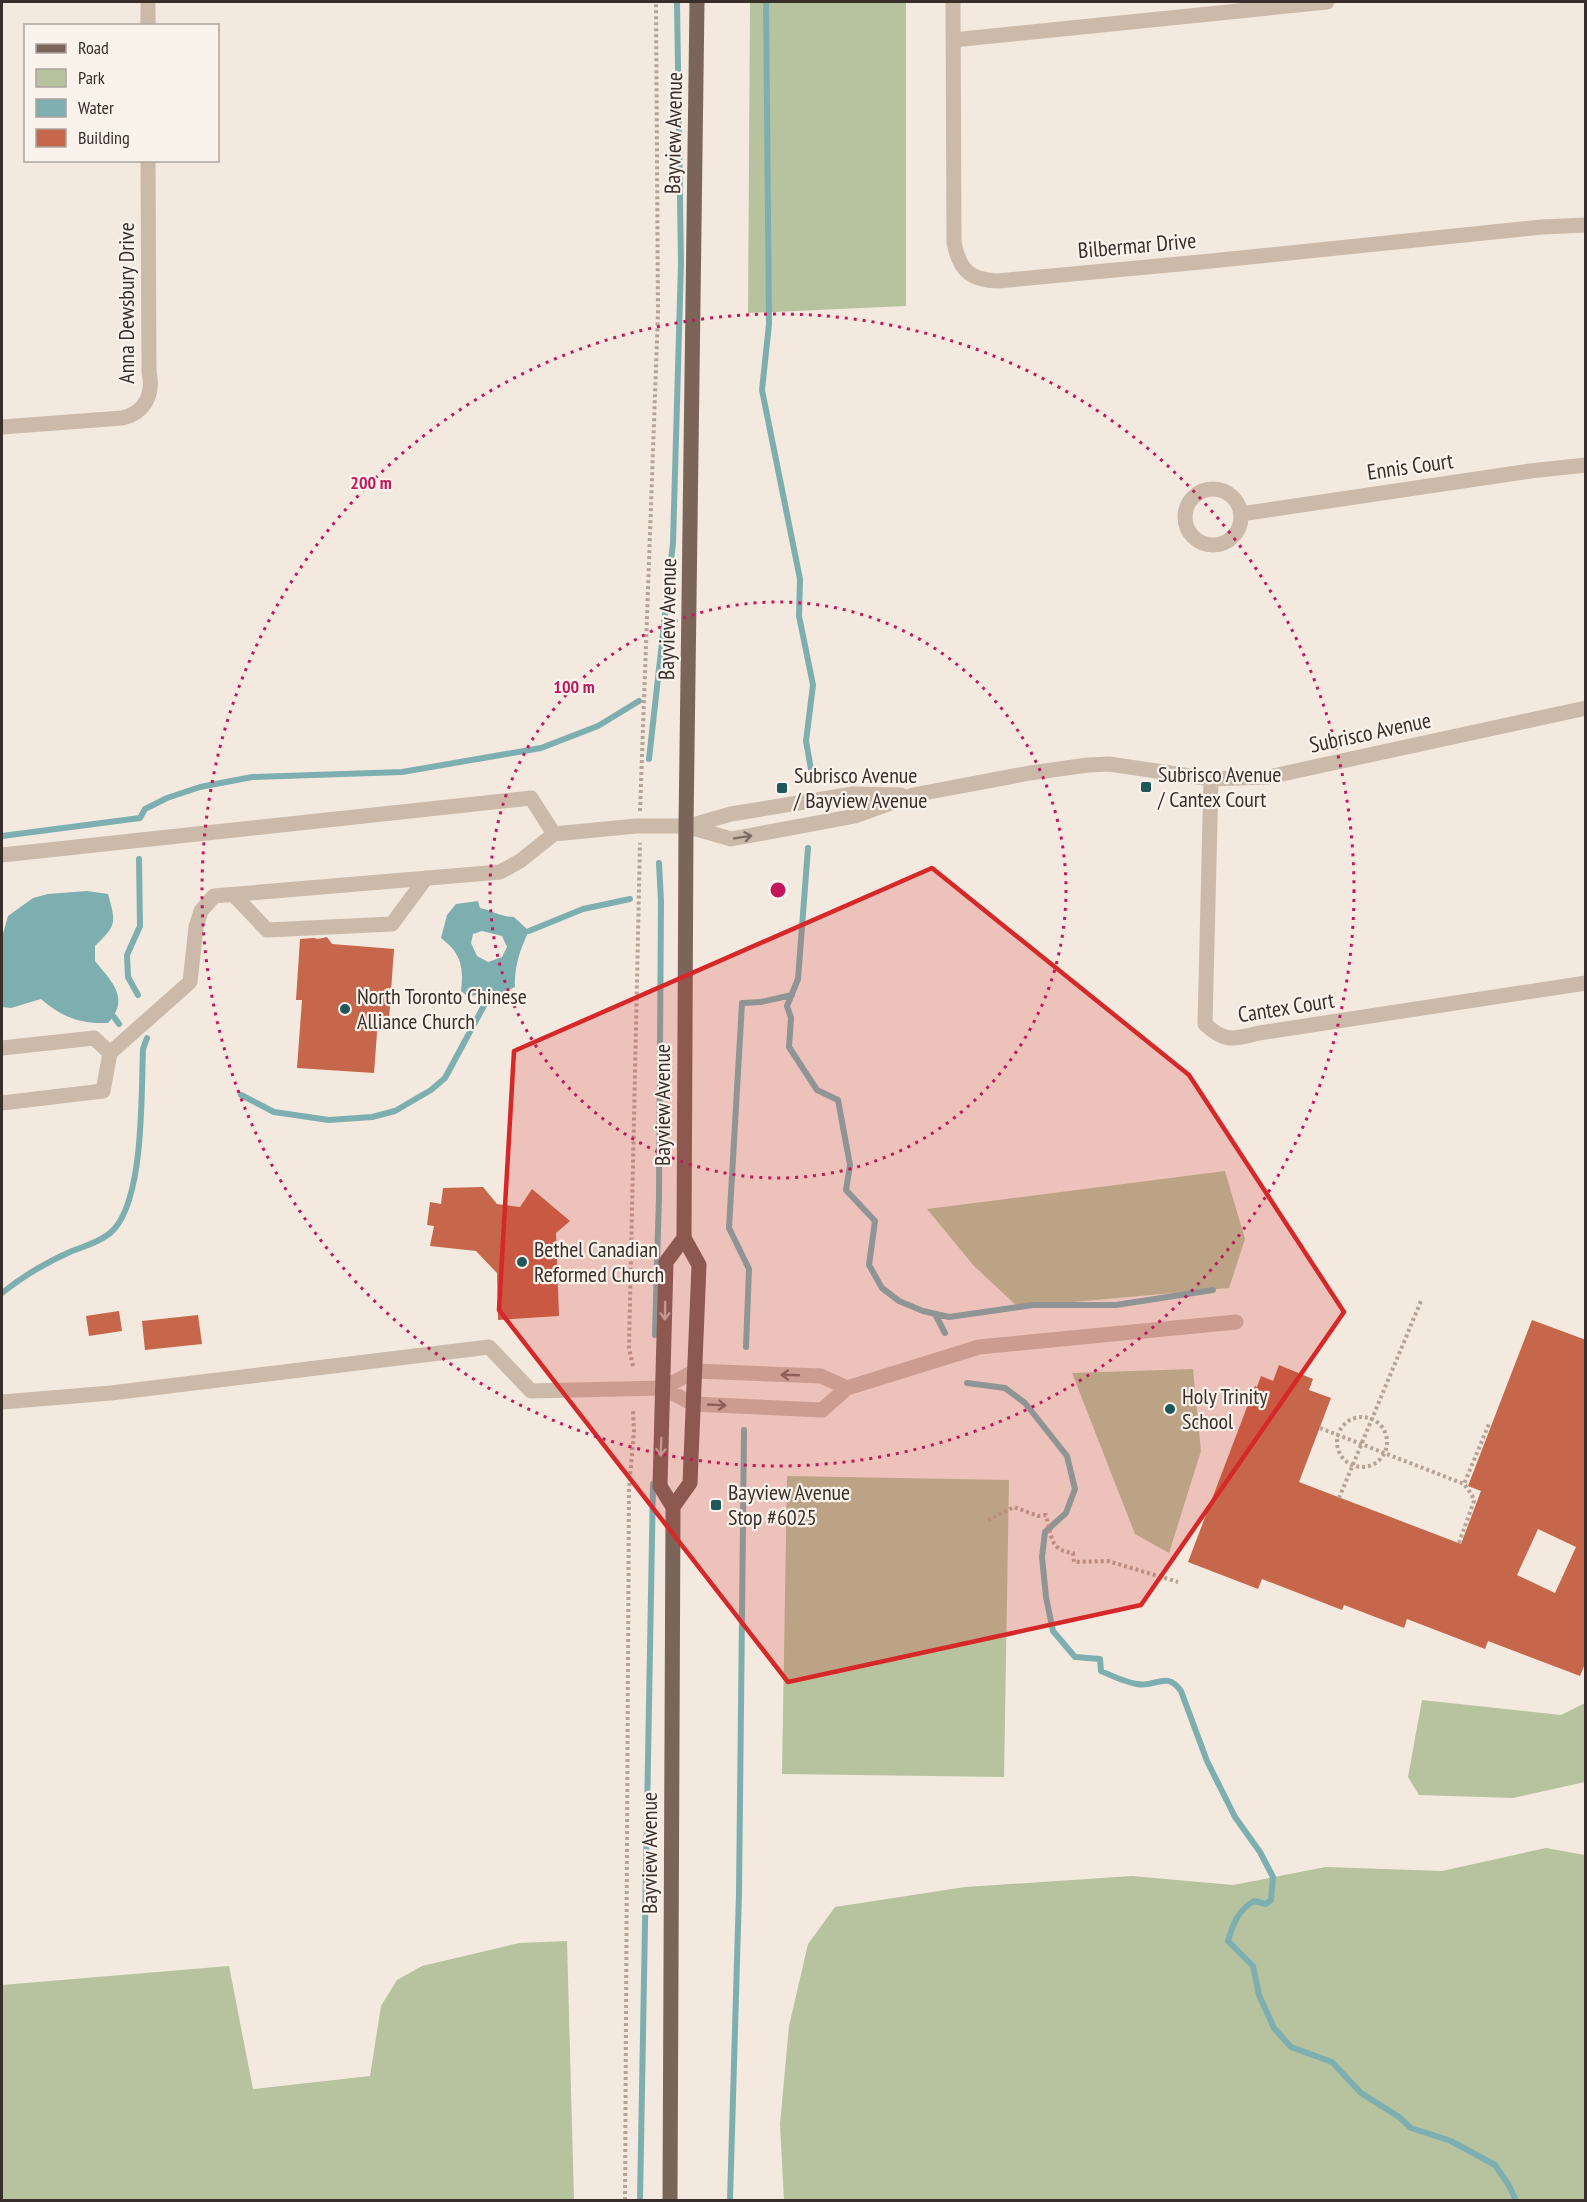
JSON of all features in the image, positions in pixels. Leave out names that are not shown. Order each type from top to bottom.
[{"type":"main road","name":"Bayview Avenue","points":[[673,1507],[690,1483],[699,1265],[684,1238],[697,2]]},
{"type":"main road","name":"Bayview Avenue","points":[[670,2200],[673,1507],[660,1486],[666,1262],[684,1238]]},
{"type":"street","points":[[148,2],[148,24]]},
{"type":"street","name":"Bilbermar Drive","points":[[953,2],[954,242],[957,257],[966,271],[980,280],[998,281],[1542,227],[1586,225]]},
{"type":"street","points":[[953,40],[1327,2]]},
{"type":"street","name":"Anna Dewsbury Drive","points":[[2,428],[122,418],[136,412],[146,401],[151,384],[149,372],[148,162]]},
{"type":"street","name":"Ennis Court","points":[[1241,514],[1530,471],[1586,465]]},
{"type":"street","name":"Subrisco Avenue","points":[[687,826],[730,839],[855,816],[913,795],[1030,773],[1088,765],[1109,764],[1211,778],[1268,777],[1586,708]]},
{"type":"street","name":"Cantex Court","points":[[1211,778],[1205,1024],[1217,1035],[1234,1040],[1259,1033],[1586,983]]},
{"type":"street","name":"Subrisco Avenue","points":[[687,826],[731,814],[853,794],[913,795]]},
{"type":"street","points":[[2,855],[531,798],[554,834]]},
{"type":"street","points":[[2,1103],[103,1091],[110,1053],[190,982],[196,927],[201,911],[214,896],[500,872],[520,861],[554,834],[636,826],[687,826]]},
{"type":"street","points":[[234,895],[267,930],[392,924],[426,878]]},
{"type":"street","points":[[2,1048],[94,1038],[110,1053]]},
{"type":"street","points":[[663,1388],[693,1404],[822,1410],[847,1388],[978,1347],[1236,1322]]},
{"type":"street","points":[[2,1402],[111,1394],[489,1347],[531,1391],[663,1388],[695,1371],[821,1376],[847,1388]]},
{"type":"path","points":[[640,822],[658,312],[656,2]]},
{"type":"path","points":[[633,1366],[629,1344],[640,833]]},
{"type":"path","points":[[1339,1498],[1421,1301]]},
{"type":"path","points":[[625,2200],[629,1501],[634,1431],[633,1412]]},
{"type":"path","points":[[1361,1417],[1372,1419],[1382,1427],[1387,1440],[1385,1453],[1377,1463],[1365,1468],[1352,1466],[1342,1459],[1337,1447],[1337,1434],[1342,1425],[1351,1419],[1361,1417]]},
{"type":"path","points":[[1464,1485],[1489,1424]]},
{"type":"path","points":[[1320,1428],[1464,1485],[1474,1501],[1459,1543]]},
{"type":"path","points":[[988,1520],[1014,1507],[1038,1516],[1046,1515],[1055,1548],[1060,1552],[1073,1553],[1074,1562],[1108,1562],[1178,1582]]},
{"type":"highlighted area","points":[[932,868],[1189,1075],[1344,1312],[1141,1605],[788,1682],[499,1310],[514,1051]]},
{"type":"green space","points":[[750,2],[906,2],[906,306],[748,313]]},
{"type":"green space","points":[[1225,1171],[1245,1239],[1229,1288],[1018,1307],[974,1266],[927,1209]]},
{"type":"green space","points":[[1193,1369],[1201,1451],[1169,1553],[1135,1534],[1072,1373]]},
{"type":"green space","points":[[787,1476],[1009,1480],[1004,1777],[782,1774]]},
{"type":"green space","points":[[1422,1700],[1561,1715],[1585,1703],[1585,1782],[1513,1798],[1419,1795],[1408,1777]]},
{"type":"green space","points":[[1546,1848],[1585,1855],[1585,2200],[784,2200],[780,2124],[789,2026],[808,1944],[835,1907],[965,1887],[1132,1876],[1233,1885],[1326,1867],[1442,1871]]},
{"type":"green space","points":[[567,1941],[574,2200],[2,2200],[2,1985],[229,1966],[253,2089],[370,2076],[381,2006],[397,1980],[422,1966],[519,1943]]},
{"type":"water","points":[[87,891],[108,894],[112,911],[111,928],[95,946],[95,961],[116,990],[118,1006],[115,1014],[108,1023],[80,1021],[64,1015],[41,999],[11,1008],[2,1007],[2,937],[8,916],[33,898],[48,894]]},
{"type":"water","points":[[478,901],[480,908],[514,917],[529,931],[518,959],[515,987],[504,992],[497,1002],[486,1002],[480,995],[467,996],[461,991],[460,961],[453,949],[441,938],[447,915],[456,904]],"holes":[[[482,931],[502,936],[507,947],[502,957],[488,962],[477,956],[471,943],[473,934]]]},
{"type":"building","name":"North Toronto Chinese Alliance Church","points":[[327,937],[332,944],[394,949],[389,1019],[378,1019],[374,1073],[297,1068],[302,1000],[296,1000],[300,939]]},
{"type":"building","name":"Bethel Canadian Reformed Church","points":[[483,1187],[497,1204],[520,1207],[532,1189],[570,1221],[556,1233],[559,1316],[498,1320],[497,1273],[476,1251],[430,1246],[434,1226],[427,1225],[430,1202],[441,1204],[443,1188]]},
{"type":"building","points":[[119,1311],[122,1331],[89,1336],[86,1316]]},
{"type":"building","points":[[198,1315],[202,1344],[145,1350],[142,1321]]},
{"type":"building","points":[[1532,1320],[1586,1340],[1586,1661],[1580,1676],[1488,1641],[1485,1649],[1407,1619],[1404,1628],[1344,1605],[1342,1610],[1262,1579],[1258,1589],[1188,1562],[1255,1386],[1257,1387],[1261,1376],[1273,1381],[1279,1365],[1313,1379],[1309,1390],[1331,1398],[1299,1482],[1461,1544],[1481,1491],[1468,1486]],"holes":[[[1538,1529],[1576,1547],[1555,1593],[1517,1575]]]},
{"type":"waterway","points":[[649,759],[673,543],[681,263],[677,2]]},
{"type":"waterway","points":[[766,2],[769,324],[762,390],[800,579],[799,616],[813,685],[806,741],[812,775]]},
{"type":"waterway","points":[[2,836],[140,818],[145,809],[167,798],[200,787],[252,777],[402,772],[541,748],[598,726],[639,701]]},
{"type":"waterway","points":[[808,848],[798,979],[787,1006],[791,1018],[789,1047],[817,1090],[838,1100],[850,1165],[846,1190],[875,1221],[869,1265],[882,1288],[899,1301],[923,1311],[949,1317],[1033,1305],[1116,1305],[1213,1290]]},
{"type":"waterway","points":[[138,995],[128,977],[127,955],[140,926],[139,859]]},
{"type":"waterway","points":[[655,1335],[659,1196],[661,901],[659,863]]},
{"type":"waterway","points":[[529,931],[583,909],[630,899]]},
{"type":"waterway","points":[[746,1347],[749,1269],[729,1228],[742,1003],[761,1002],[792,995]]},
{"type":"waterway","points":[[241,1095],[274,1112],[329,1120],[372,1117],[395,1111],[431,1090],[445,1078],[486,1002]]},
{"type":"waterway","points":[[114,1017],[119,1024]]},
{"type":"waterway","points":[[2,1293],[44,1265],[109,1234],[121,1220],[135,1175],[141,1119],[143,1049],[147,1038]]},
{"type":"waterway","points":[[935,1314],[945,1333]]},
{"type":"waterway","points":[[967,1383],[1005,1388],[1025,1403],[1067,1456],[1075,1489],[1066,1513],[1045,1532],[1042,1557],[1046,1597],[1053,1631],[1075,1657],[1100,1659],[1101,1671],[1110,1675],[1137,1684],[1165,1681],[1176,1685],[1181,1691],[1207,1761],[1235,1817],[1260,1852],[1273,1877],[1271,1900],[1266,1904],[1254,1901],[1244,1909],[1234,1923],[1228,1941],[1253,1966],[1259,1995],[1274,2028],[1291,2047],[1332,2062],[1361,2093],[1399,2117],[1411,2128],[1451,2141],[1495,2165],[1516,2200]]},
{"type":"waterway","points":[[730,2200],[739,1893],[744,1430]]},
{"type":"waterway","points":[[640,2200],[653,1484]]},
{"type":"place","name":"Subrisco Avenue / Cantex Court","points":[[1146,787]]},
{"type":"place","name":"Subrisco Avenue / Bayview Avenue","points":[[782,788]]},
{"type":"place","name":"North Toronto Chinese Alliance Church","points":[[345,1009]]},
{"type":"place","name":"Bethel Canadian Reformed Church","points":[[522,1262]]},
{"type":"place","name":"Holy Trinity School","points":[[1170,1409]]},
{"type":"place","name":"Bayview Avenue Stop #6025","points":[[716,1505]]}]
